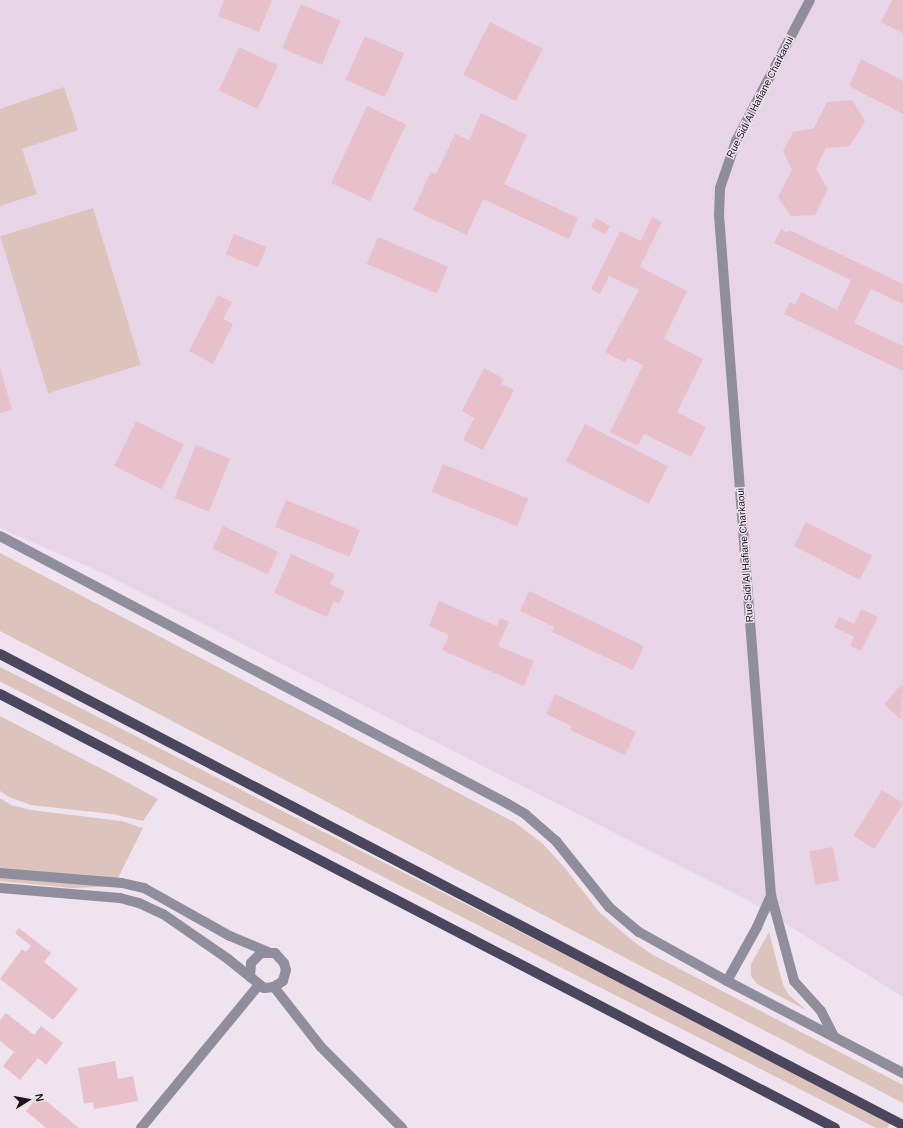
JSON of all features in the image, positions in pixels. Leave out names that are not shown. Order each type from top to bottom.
[{"type":"main road","points":[[0,654],[903,1125]]},
{"type":"main road","points":[[0,694],[834,1128]]},
{"type":"street","name":"Rue Sidi Al Hafiane Charkaoui","points":[[810,0],[736,141],[720,188],[719,215],[771,895],[794,981],[821,1011],[834,1037]]},
{"type":"street","points":[[0,536],[525,814],[556,841],[596,892],[624,920],[655,943],[903,1073]]},
{"type":"street","points":[[0,873],[122,883],[144,888],[230,936],[281,957],[285,967],[283,981],[274,987],[258,986],[250,977],[163,914],[139,902],[120,898],[0,888]]},
{"type":"street","points":[[727,982],[757,927],[771,895]]},
{"type":"street","points":[[250,977],[249,970],[253,960],[261,953],[268,952]]},
{"type":"street","points":[[141,1128],[258,986]]},
{"type":"street","points":[[274,987],[321,1047],[362,1085],[402,1128]]},
{"type":"shaded area","points":[[0,0],[903,0],[903,997],[751,902],[101,572],[0,528]]},
{"type":"shaded area","points":[[64,87],[78,130],[22,149],[37,194],[0,206],[0,109]]},
{"type":"shaded area","points":[[93,208],[141,365],[48,393],[0,236]]},
{"type":"shaded area","points":[[0,553],[514,822],[542,843],[565,868],[600,913],[633,941],[651,954],[903,1085],[903,1103],[0,631]]},
{"type":"shaded area","points":[[0,667],[891,1121],[887,1128],[876,1128],[0,682]]},
{"type":"shaded area","points":[[0,716],[158,799],[143,821],[112,814],[31,805],[9,797],[0,791]]},
{"type":"shaded area","points":[[0,798],[11,805],[31,810],[121,821],[143,828],[114,886],[72,888],[0,881]]},
{"type":"shaded area","points":[[769,932],[783,985],[789,995],[806,1010],[757,984],[751,976],[751,964]]},
{"type":"building","points":[[224,0],[272,0],[259,32],[218,16]]},
{"type":"building","points":[[892,0],[903,0],[903,33],[881,22]]},
{"type":"building","points":[[301,4],[341,21],[322,65],[282,48]]},
{"type":"building","points":[[490,22],[543,49],[516,101],[463,75]]},
{"type":"building","points":[[365,36],[404,53],[385,97],[345,80]]},
{"type":"building","points":[[239,47],[278,65],[258,109],[219,91]]},
{"type":"building","points":[[861,59],[903,81],[903,114],[849,86]]},
{"type":"building","points":[[852,100],[865,121],[850,146],[826,148],[816,169],[828,189],[815,215],[791,216],[778,197],[792,170],[783,151],[793,132],[814,128],[827,102]]},
{"type":"building","points":[[367,106],[406,124],[370,201],[331,183]]},
{"type":"building","points":[[481,113],[527,135],[504,184],[578,218],[569,239],[483,199],[467,235],[413,210],[431,172],[436,174],[455,134],[469,140]]},
{"type":"building","points":[[652,217],[662,222],[640,267],[687,291],[664,339],[703,359],[677,412],[706,427],[691,457],[644,434],[638,446],[610,432],[643,365],[628,358],[625,363],[605,352],[639,290],[609,276],[600,294],[591,289],[620,231],[641,241]]},
{"type":"building","points":[[596,218],[610,226],[605,235],[591,227]]},
{"type":"building","points":[[781,229],[788,233],[789,230],[903,284],[903,304],[871,289],[854,323],[903,346],[903,371],[784,314],[790,302],[795,305],[801,292],[837,310],[851,280],[774,243]]},
{"type":"building","points":[[234,234],[266,247],[258,268],[226,254]]},
{"type":"building","points":[[378,237],[448,267],[437,293],[367,264]]},
{"type":"building","points":[[218,295],[232,302],[223,319],[233,324],[213,364],[189,351]]},
{"type":"building","points":[[0,368],[12,410],[0,413]]},
{"type":"building","points":[[484,368],[504,379],[501,384],[514,390],[483,450],[463,440],[474,418],[462,411]]},
{"type":"building","points":[[136,421],[184,444],[162,489],[114,466]]},
{"type":"building","points":[[585,424],[668,466],[649,504],[566,461]]},
{"type":"building","points":[[196,445],[230,459],[209,512],[175,498]]},
{"type":"building","points":[[443,464],[528,498],[517,526],[432,492]]},
{"type":"building","points":[[286,500],[360,530],[349,557],[275,527]]},
{"type":"building","points":[[806,522],[872,556],[860,580],[794,546]]},
{"type":"building","points":[[223,526],[278,552],[268,574],[212,549]]},
{"type":"building","points":[[291,554],[335,574],[330,584],[345,591],[339,604],[334,601],[327,617],[274,593]]},
{"type":"building","points":[[529,591],[644,646],[633,670],[552,632],[555,627],[520,611]]},
{"type":"building","points":[[439,601],[497,626],[500,618],[509,622],[498,646],[534,661],[524,686],[442,650],[449,635],[429,626]]},
{"type":"building","points":[[861,609],[878,617],[861,651],[850,646],[854,637],[834,627],[839,617],[854,624]]},
{"type":"building","points":[[901,685],[903,687],[901,720],[884,704]]},
{"type":"building","points":[[555,694],[636,732],[625,755],[570,730],[572,726],[546,714]]},
{"type":"building","points":[[882,790],[903,804],[875,849],[853,836]]},
{"type":"building","points":[[833,847],[839,880],[815,885],[809,851]]},
{"type":"building","points":[[19,928],[51,953],[44,962],[78,989],[53,1020],[0,979],[22,949],[26,952],[31,946],[15,933]]},
{"type":"building","points":[[6,1013],[34,1035],[41,1026],[63,1043],[46,1065],[38,1058],[20,1080],[3,1066],[14,1052],[0,1041],[0,1020]]},
{"type":"building","points":[[115,1061],[118,1079],[133,1076],[138,1101],[94,1109],[93,1102],[84,1104],[78,1068]]},
{"type":"building","points":[[39,1095],[79,1128],[46,1128],[26,1111]]}]
